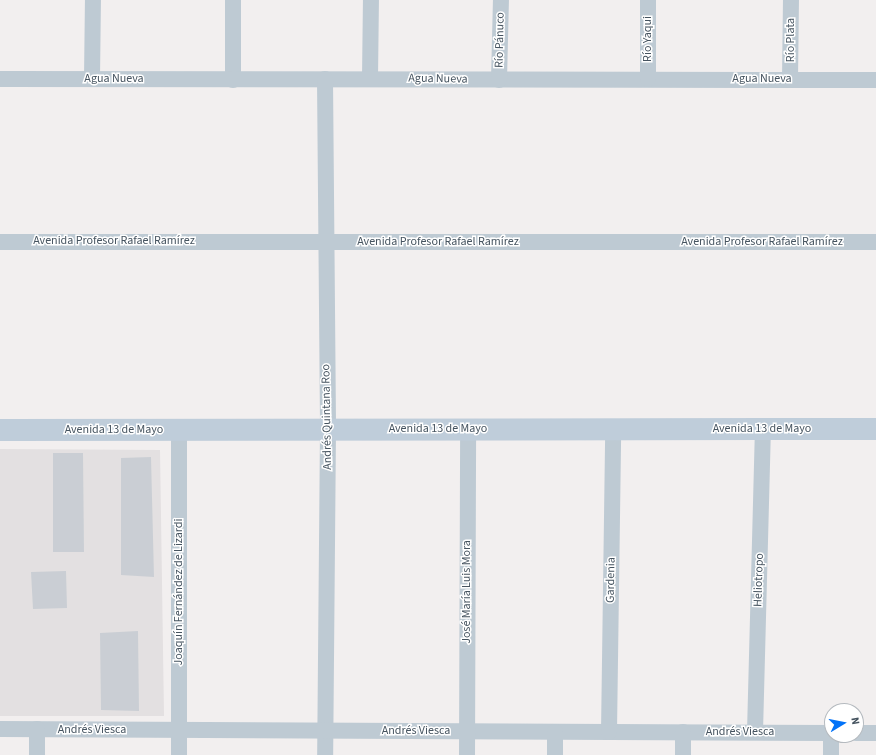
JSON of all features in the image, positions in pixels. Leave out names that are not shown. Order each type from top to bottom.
[{"type":"street","points":[[92,78],[93,0]]},
{"type":"street","points":[[233,0],[233,80]]},
{"type":"street","points":[[370,78],[371,0]]},
{"type":"street","name":"Río Pánuco","points":[[499,80],[501,0]]},
{"type":"street","name":"Río Yaqui","points":[[648,0],[648,79]]},
{"type":"street","name":"Río Plata","points":[[790,80],[791,0]]},
{"type":"street","name":"Agua Nueva","points":[[0,79],[92,78],[233,80],[370,78],[499,80],[876,80]]},
{"type":"street","name":"Andrés Quintana Roo","points":[[325,79],[324,241],[328,429],[326,755]]},
{"type":"street","name":"Avenida Profesor Rafael Ramírez","points":[[0,242],[876,242]]},
{"type":"street","name":"Heliotropo","points":[[755,732],[763,428]]},
{"type":"street","name":"José María Luis Mora","points":[[467,755],[468,429]]},
{"type":"street","name":"Gardenia","points":[[609,732],[613,429]]},
{"type":"street","name":"Avenida 13 de Mayo","points":[[0,430],[876,429]]},
{"type":"street","name":"Joaquín Fernández de Lizardi","points":[[179,430],[179,755]]},
{"type":"street","name":"Andrés Viesca","points":[[0,729],[824,733]]},
{"type":"street","points":[[36,755],[37,729]]},
{"type":"street","points":[[555,732],[555,755]]},
{"type":"street","points":[[683,732],[683,755]]},
{"type":"street","points":[[864,733],[876,734]]},
{"type":"street","points":[[831,755],[832,743]]},
{"type":"shaded area","points":[[0,449],[160,450],[164,716],[0,716]]},
{"type":"building","points":[[53,453],[83,453],[84,552],[53,552]]},
{"type":"building","points":[[151,457],[154,577],[121,575],[121,458]]},
{"type":"building","points":[[66,571],[67,608],[33,609],[31,572]]},
{"type":"building","points":[[138,631],[139,711],[101,710],[100,633]]}]
